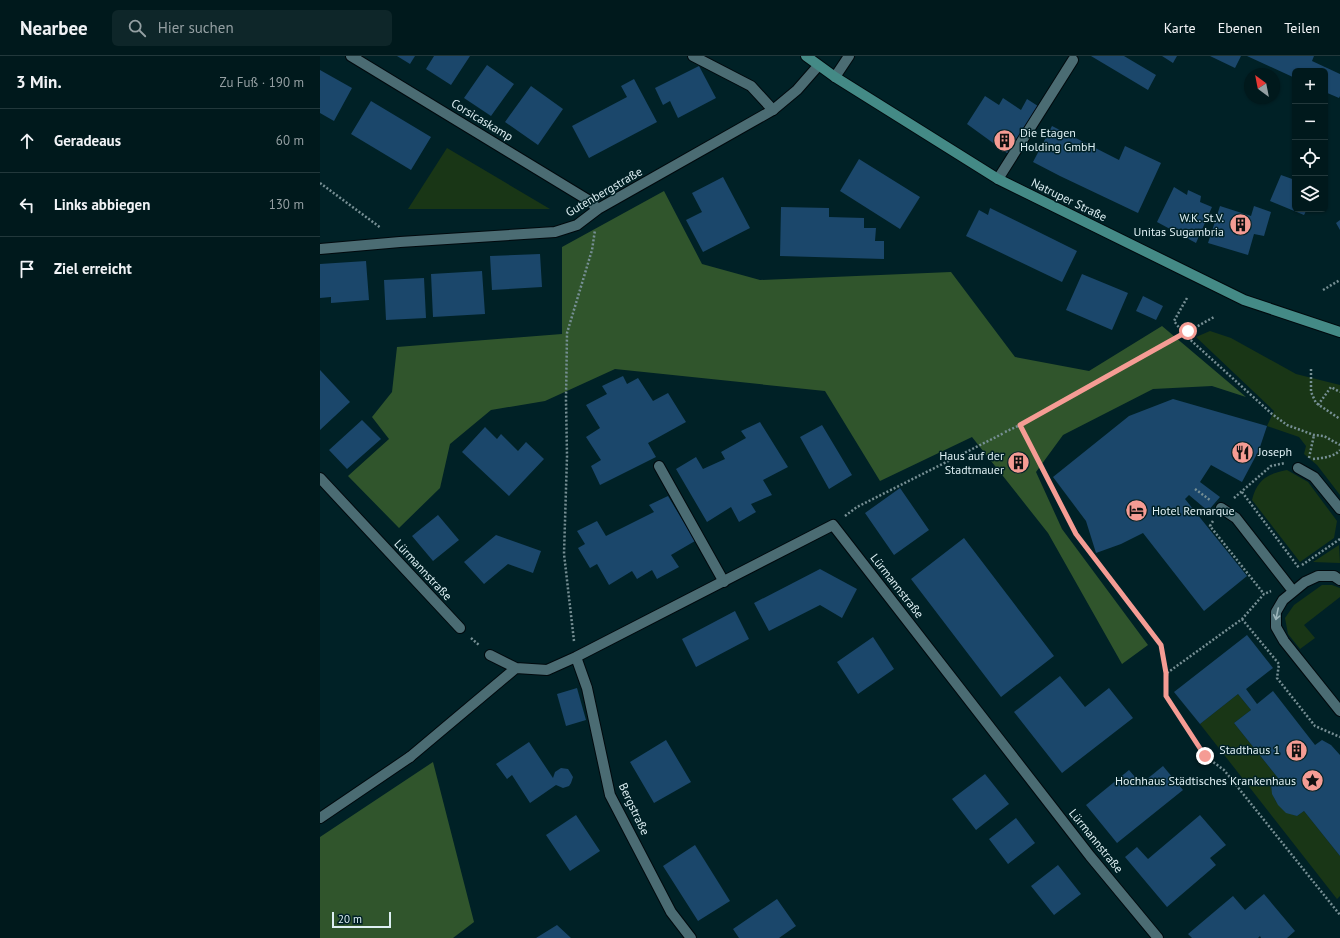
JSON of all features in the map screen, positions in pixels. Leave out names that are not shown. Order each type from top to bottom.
[{"type":"main road","name":"Natruper Straße","points":[[806,56],[835,77],[998,180],[1244,300],[1340,332]]},
{"type":"street","name":"Corsicaskamp","points":[[351,56],[588,200],[598,210]]},
{"type":"street","points":[[693,56],[751,86],[773,110]]},
{"type":"street","points":[[835,77],[849,56]]},
{"type":"street","points":[[998,180],[1073,60]]},
{"type":"street","name":"Gutenbergstraße","points":[[320,249],[400,242],[555,232],[576,224],[773,110],[797,90],[818,66]]},
{"type":"street","points":[[659,466],[724,582]]},
{"type":"street","points":[[1298,468],[1314,477],[1340,509]]},
{"type":"street","name":"Lürmannstraße","points":[[320,478],[460,628]]},
{"type":"street","points":[[1221,508],[1236,518],[1285,583],[1293,591]]},
{"type":"street","points":[[490,655],[516,668],[547,670],[576,657],[724,582],[833,525]]},
{"type":"street","name":"Lürmannstraße","points":[[833,525],[1085,850],[1158,938]]},
{"type":"street","points":[[1340,580],[1334,576],[1318,576],[1305,582],[1283,600],[1276,612],[1276,627],[1284,641],[1340,711]]},
{"type":"street","name":"Bergstraße","points":[[576,657],[587,688],[610,795],[671,912],[691,938]]},
{"type":"street","points":[[320,818],[410,757],[516,668]]},
{"type":"path","points":[[320,183],[400,242]]},
{"type":"path","points":[[576,657],[564,554],[567,333],[592,250],[598,210]]},
{"type":"path","points":[[1323,290],[1340,280]]},
{"type":"path","points":[[1187,298],[1174,321],[1184,334],[1272,414],[1287,425],[1314,435],[1324,436],[1340,445]]},
{"type":"path","points":[[833,525],[857,507],[1005,433],[1214,317]]},
{"type":"path","points":[[1311,370],[1311,392],[1316,403],[1340,419]]},
{"type":"path","points":[[1318,405],[1331,387],[1340,392]]},
{"type":"path","points":[[1020,425],[1076,534],[1161,645],[1166,673],[1166,696],[1205,756],[1224,770],[1340,916]]},
{"type":"path","points":[[1314,435],[1308,459],[1325,458],[1339,452],[1340,450]]},
{"type":"path","points":[[1264,594],[1210,526],[1221,508],[1242,492],[1271,466],[1286,463]]},
{"type":"path","points":[[1166,673],[1242,619],[1264,594],[1303,573],[1242,492]]},
{"type":"path","points":[[1302,565],[1340,539]]},
{"type":"path","points":[[1242,619],[1279,664],[1277,678],[1315,726],[1340,737]]},
{"type":"path","points":[[460,628],[490,655]]},
{"type":"green space","points":[[447,148],[550,209],[408,209]]},
{"type":"green space","points":[[664,191],[702,264],[760,280],[951,272],[1015,357],[1089,371],[1162,326],[1246,397],[1212,386],[1153,389],[1063,435],[1036,472],[1062,529],[1148,645],[1122,664],[1048,533],[972,437],[880,481],[825,391],[615,369],[545,401],[491,410],[450,444],[440,488],[399,528],[348,476],[389,439],[372,417],[392,392],[397,347],[562,334],[562,247]]},
{"type":"green space","points":[[1210,331],[1231,338],[1296,374],[1340,385],[1340,495],[1317,465],[1304,454],[1306,446],[1299,437],[1267,426],[1274,411],[1196,337]]},
{"type":"green space","points":[[1287,470],[1308,482],[1337,521],[1334,538],[1300,562],[1252,500],[1257,487],[1264,479],[1268,476]]},
{"type":"green space","points":[[1339,545],[1340,563],[1313,562]]},
{"type":"green space","points":[[1322,585],[1332,585],[1340,588],[1340,597],[1304,625],[1315,638],[1300,649],[1288,634],[1285,618],[1294,605]]},
{"type":"green space","points":[[1238,694],[1251,710],[1234,723],[1278,778],[1271,784],[1278,804],[1286,811],[1297,816],[1304,811],[1340,856],[1340,896],[1337,899],[1200,724]]},
{"type":"green space","points":[[433,762],[474,922],[453,938],[320,938],[320,837]]},
{"type":"building","points":[[397,56],[415,56],[410,64]]},
{"type":"building","points":[[434,56],[470,56],[451,85],[426,69]]},
{"type":"building","points":[[1091,56],[1124,56],[1156,75],[1148,90]]},
{"type":"building","points":[[1162,56],[1177,56],[1173,63]]},
{"type":"building","points":[[1210,56],[1241,56],[1235,68]]},
{"type":"building","points":[[1247,56],[1314,56],[1312,61],[1327,68],[1292,68],[1292,77],[1280,71],[1280,68],[1273,68]]},
{"type":"building","points":[[487,65],[514,84],[491,116],[464,98]]},
{"type":"building","points":[[699,66],[716,98],[678,118],[670,101],[663,105],[655,88]]},
{"type":"building","points":[[1328,68],[1340,74],[1339,98],[1328,93]]},
{"type":"building","points":[[320,70],[352,88],[334,121],[320,113]]},
{"type":"building","points":[[634,79],[657,122],[589,158],[572,126],[627,97],[621,86]]},
{"type":"building","points":[[531,86],[563,109],[538,145],[505,122]]},
{"type":"building","name":"Die Etagen Holding GmbH","points":[[985,96],[999,105],[1003,98],[1021,110],[1027,99],[1041,108],[1011,156],[967,124]]},
{"type":"building","points":[[371,101],[431,137],[411,170],[351,134]]},
{"type":"building","points":[[1052,126],[1119,160],[1125,146],[1161,163],[1138,213],[1033,162]]},
{"type":"building","points":[[859,159],[920,197],[900,229],[840,191]]},
{"type":"building","points":[[1281,175],[1292,179],[1292,210],[1270,201]]},
{"type":"building","points":[[723,177],[750,228],[703,252],[686,220],[702,212],[692,193]]},
{"type":"building","points":[[1174,187],[1187,195],[1188,190],[1201,196],[1200,202],[1212,207],[1196,243],[1157,222]]},
{"type":"building","name":"W.K. St.V. Unitas Sugambria","points":[[1220,206],[1251,216],[1254,206],[1271,212],[1264,236],[1254,234],[1248,255],[1208,243]]},
{"type":"building","points":[[781,207],[829,208],[829,217],[864,218],[864,228],[876,228],[875,241],[884,241],[884,259],[780,256]]},
{"type":"building","points":[[990,208],[1077,251],[1062,282],[966,236],[979,210],[988,215]]},
{"type":"building","points":[[1297,212],[1306,212],[1304,215]]},
{"type":"building","points":[[1340,220],[1340,230],[1336,223]]},
{"type":"building","points":[[540,254],[542,287],[492,290],[490,256]]},
{"type":"building","points":[[366,261],[369,300],[331,303],[331,297],[320,298],[320,264]]},
{"type":"building","points":[[482,271],[485,314],[433,317],[431,274]]},
{"type":"building","points":[[1082,274],[1128,293],[1112,330],[1066,310]]},
{"type":"building","points":[[424,278],[426,318],[386,320],[384,280]]},
{"type":"building","points":[[1143,296],[1163,306],[1156,320],[1136,311]]},
{"type":"building","points":[[320,370],[350,402],[320,430]]},
{"type":"building","points":[[623,376],[627,384],[638,378],[653,401],[668,393],[686,422],[648,443],[656,457],[600,485],[591,466],[601,460],[586,437],[600,428],[586,405],[607,394],[602,386]]},
{"type":"building","name":"Hotel Remarque","points":[[1173,399],[1267,426],[1259,450],[1242,482],[1211,465],[1200,482],[1220,497],[1208,511],[1189,495],[1185,499],[1247,576],[1204,611],[1143,533],[1121,544],[1096,553],[1086,521],[1053,477],[1129,416]]},
{"type":"building","points":[[362,420],[381,439],[347,469],[329,450]]},
{"type":"building","points":[[760,422],[788,467],[763,480],[772,495],[751,504],[756,512],[739,522],[731,507],[707,522],[676,469],[696,457],[703,469],[725,459],[721,452],[746,438],[741,431]]},
{"type":"building","points":[[822,425],[852,475],[829,489],[800,437]]},
{"type":"building","points":[[485,427],[497,439],[501,434],[518,451],[526,442],[544,459],[509,496],[462,452]]},
{"type":"building","name":"Haus auf der Stadtmauer","points":[[1021,454],[1027,466],[1016,471],[1011,460]]},
{"type":"building","points":[[900,488],[929,530],[894,555],[865,513]]},
{"type":"building","points":[[668,496],[695,541],[671,555],[679,567],[657,579],[652,570],[637,579],[632,571],[609,585],[597,564],[590,568],[578,548],[585,544],[577,531],[597,521],[606,536],[654,512],[649,505]]},
{"type":"building","points":[[438,515],[459,540],[433,561],[412,536]]},
{"type":"building","points":[[496,535],[541,551],[533,573],[508,564],[484,584],[464,562]]},
{"type":"building","points":[[964,538],[1054,656],[1001,697],[911,579]]},
{"type":"building","points":[[820,569],[857,589],[842,618],[820,605],[769,631],[754,603]]},
{"type":"building","points":[[735,611],[749,639],[696,667],[682,639]]},
{"type":"building","name":"Stadthaus 1","points":[[1247,635],[1273,668],[1246,689],[1257,704],[1273,691],[1315,745],[1322,740],[1331,745],[1340,755],[1340,856],[1304,811],[1297,816],[1286,813],[1278,805],[1272,794],[1271,784],[1278,778],[1234,723],[1251,710],[1238,694],[1200,724],[1174,692]]},
{"type":"building","points":[[873,637],[894,669],[858,694],[837,662]]},
{"type":"building","points":[[1060,676],[1085,707],[1109,688],[1133,718],[1062,773],[1014,712]]},
{"type":"building","points":[[577,688],[586,720],[566,726],[557,694]]},
{"type":"building","points":[[666,740],[691,782],[654,803],[630,762]]},
{"type":"building","points":[[529,742],[553,778],[555,772],[561,768],[568,769],[573,777],[569,786],[563,788],[556,785],[530,803],[512,775],[507,779],[496,764]]},
{"type":"building","points":[[1163,766],[1183,790],[1117,843],[1086,805],[1129,770],[1141,784]]},
{"type":"building","points":[[985,774],[1009,804],[976,830],[952,799]]},
{"type":"building","points":[[576,815],[600,851],[570,871],[546,835]]},
{"type":"building","points":[[1200,815],[1226,845],[1210,858],[1216,865],[1167,907],[1125,857],[1137,847],[1148,859]]},
{"type":"building","points":[[1016,818],[1035,843],[1008,864],[989,839]]},
{"type":"building","points":[[695,845],[730,901],[698,921],[663,866]]},
{"type":"building","points":[[1058,865],[1081,894],[1054,915],[1031,886]]},
{"type":"building","points":[[1264,894],[1295,931],[1287,938],[1261,938],[1260,936],[1258,938],[1192,938],[1188,934],[1233,896],[1245,910]]},
{"type":"building","points":[[777,899],[796,926],[779,938],[739,938],[733,929]]},
{"type":"building","points":[[557,925],[571,938],[536,938]]},
{"type":"place","name":"Die Etagen Holding GmbH","points":[[1005,140]]},
{"type":"place","name":"W.K. St.V. Unitas Sugambria","points":[[1240,225]]},
{"type":"place","name":"Joseph","points":[[1243,452]]},
{"type":"place","name":"Haus auf der Stadtmauer","points":[[1019,463]]},
{"type":"place","name":"Hotel Remarque","points":[[1136,511]]},
{"type":"place","name":"Stadthaus 1","points":[[1296,750]]},
{"type":"place","name":"Hochhaus Städtisches Krankenhaus","points":[[1312,781]]},
{"type":"route","points":[[1188,331],[1020,425],[1076,534],[1161,645],[1166,673],[1166,696],[1205,756]]}]
